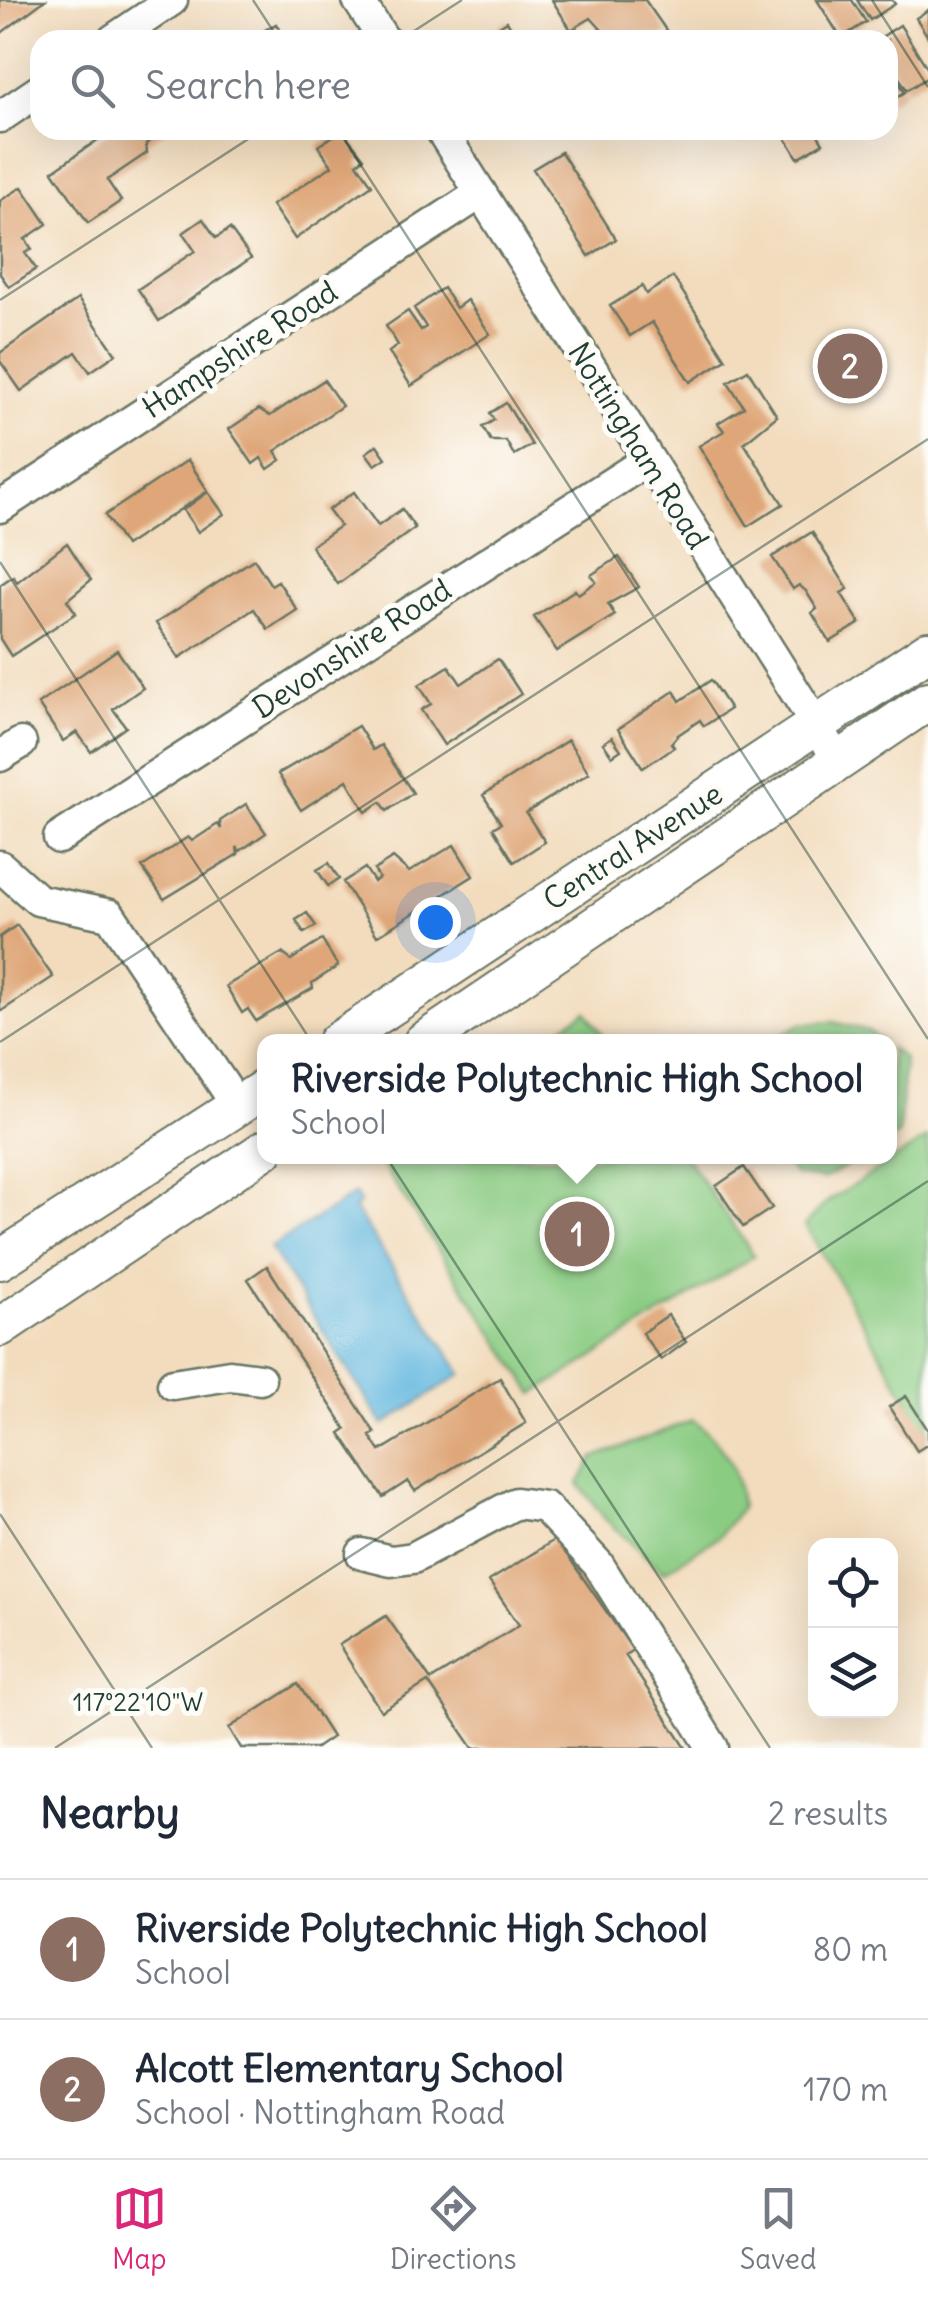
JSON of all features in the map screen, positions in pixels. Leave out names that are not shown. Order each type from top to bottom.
[{"type":"main road","name":"Central Avenue","points":[[349,1034],[928,651]]},
{"type":"main road","name":"Central Avenue","points":[[435,1034],[928,700]]},
{"type":"main road","points":[[0,1260],[251,1098]]},
{"type":"main road","points":[[0,1327],[257,1155]]},
{"type":"street","points":[[128,30],[172,0]]},
{"type":"street","points":[[358,0],[378,30]]},
{"type":"street","points":[[0,116],[30,96]]},
{"type":"street","name":"Nottingham Road","points":[[447,140],[646,461],[839,761]]},
{"type":"street","name":"Hampshire Road","points":[[0,507],[481,193]]},
{"type":"street","name":"Devonshire Road","points":[[59,838],[646,461]]},
{"type":"street","points":[[0,866],[38,900],[110,914],[251,1098]]},
{"type":"street","points":[[173,1384],[230,1375],[260,1378]]},
{"type":"street","points":[[362,1554],[391,1561],[412,1558],[516,1502],[545,1508],[598,1564],[713,1748]]},
{"type":"green space","points":[[586,1011],[602,1034],[552,1034]]},
{"type":"green space","points":[[833,1022],[872,1034],[782,1034],[801,1024]]},
{"type":"green space","points":[[897,1054],[904,1059],[897,1135]]},
{"type":"green space","points":[[928,1138],[928,1434],[805,1225],[827,1202],[887,1164],[897,1164],[897,1158]]},
{"type":"green space","points":[[382,1164],[691,1164],[754,1256],[534,1394]]},
{"type":"green space","points":[[787,1164],[850,1164],[823,1179],[795,1175]]},
{"type":"green space","points":[[693,1420],[728,1458],[741,1508],[718,1537],[663,1572],[605,1519],[579,1484],[593,1458]]},
{"type":"water","points":[[355,1194],[360,1203],[354,1208],[462,1374],[383,1425],[270,1248]]},
{"type":"building","points":[[0,0],[45,0],[0,34]]},
{"type":"building","points":[[552,0],[645,0],[666,30],[602,30],[591,18],[571,30]]},
{"type":"building","points":[[817,0],[852,0],[866,22],[854,30],[836,30]]},
{"type":"building","points":[[857,0],[892,0],[895,4],[870,20]]},
{"type":"building","points":[[928,10],[928,37],[916,18]]},
{"type":"building","points":[[507,21],[513,30],[493,30]]},
{"type":"building","points":[[900,25],[928,69],[928,77],[907,90],[898,76],[898,30],[892,30]]},
{"type":"building","points":[[98,140],[152,140],[146,144],[147,153],[107,180],[121,201],[88,223],[53,171]]},
{"type":"building","points":[[327,140],[350,140],[364,158],[357,163],[372,185],[295,239],[272,205],[332,166],[318,146]]},
{"type":"building","points":[[787,140],[821,140],[823,143],[798,158]]},
{"type":"building","points":[[561,152],[616,239],[589,256],[533,169]]},
{"type":"building","points":[[22,187],[47,224],[25,239],[32,249],[25,253],[36,269],[9,287],[0,274],[0,201]]},
{"type":"building","points":[[203,219],[216,238],[230,229],[251,258],[159,321],[138,289],[195,251],[183,233]]},
{"type":"building","points":[[673,277],[726,359],[690,382],[652,322],[630,336],[610,306],[642,286],[646,294]]},
{"type":"building","points":[[443,288],[456,308],[467,300],[490,334],[411,386],[389,352],[398,345],[386,326],[408,311],[421,330],[426,327],[414,308]]},
{"type":"building","points":[[78,299],[116,354],[90,372],[76,352],[21,391],[0,361],[0,353]]},
{"type":"building","points":[[748,370],[777,416],[744,443],[783,504],[748,526],[699,446],[724,431],[718,423],[744,407],[728,382]]},
{"type":"building","points":[[324,380],[342,406],[275,451],[281,460],[268,469],[261,458],[253,464],[229,429],[259,409],[270,416]]},
{"type":"building","points":[[506,403],[532,445],[514,455],[506,441],[491,441],[483,427],[494,420],[490,413]]},
{"type":"building","points":[[377,445],[386,458],[375,465],[366,453]]},
{"type":"building","points":[[188,460],[208,491],[125,546],[105,515]]},
{"type":"building","points":[[208,492],[224,514],[198,532],[183,510]]},
{"type":"building","points":[[354,492],[378,526],[402,509],[415,528],[338,584],[311,546],[340,526],[328,510]]},
{"type":"building","points":[[812,532],[848,589],[841,593],[860,623],[830,642],[812,613],[817,609],[806,591],[799,585],[793,589],[772,557]]},
{"type":"building","points":[[67,543],[91,580],[67,600],[76,613],[11,656],[0,639],[0,585],[13,576],[17,582]]},
{"type":"building","points":[[619,557],[639,587],[608,604],[615,615],[557,651],[534,617],[575,590],[578,594],[596,582],[591,575]]},
{"type":"building","points":[[254,559],[271,585],[278,581],[297,610],[268,629],[254,609],[179,658],[156,623]]},
{"type":"building","points":[[117,650],[143,688],[113,709],[126,727],[91,752],[77,732],[63,741],[38,704]]},
{"type":"building","points":[[498,659],[521,694],[444,745],[421,710],[431,704],[419,685],[449,666],[461,684]]},
{"type":"building","points":[[711,680],[730,709],[704,726],[700,720],[678,735],[671,743],[674,747],[643,768],[618,729],[674,691],[680,701]]},
{"type":"building","points":[[358,726],[373,750],[381,745],[413,793],[387,811],[381,802],[366,812],[347,780],[301,810],[278,774]]},
{"type":"building","points":[[612,737],[621,750],[612,756],[603,743]]},
{"type":"building","points":[[568,740],[589,773],[526,813],[545,842],[514,862],[493,828],[501,823],[483,795]]},
{"type":"building","points":[[246,804],[266,833],[240,851],[237,847],[238,854],[164,899],[142,867],[188,837],[192,841],[218,824],[221,829],[220,821]]},
{"type":"building","points":[[454,845],[473,876],[377,936],[343,882],[365,868],[374,882],[379,878],[374,870],[393,858],[409,872]]},
{"type":"building","points":[[329,863],[339,879],[328,886],[317,870]]},
{"type":"building","points":[[307,913],[316,926],[304,933],[296,920]]},
{"type":"building","points":[[17,925],[53,977],[0,1012],[0,937]]},
{"type":"building","points":[[322,940],[338,966],[312,983],[313,988],[256,1021],[248,1009],[242,1013],[226,986],[282,953],[291,960]]},
{"type":"building","points":[[744,1167],[772,1208],[743,1227],[716,1186]]},
{"type":"building","points":[[267,1266],[375,1433],[370,1436],[380,1451],[500,1378],[526,1423],[415,1491],[408,1481],[383,1497],[340,1433],[346,1429],[248,1279]]},
{"type":"building","points":[[668,1315],[686,1342],[661,1360],[642,1333]]},
{"type":"building","points":[[906,1396],[928,1430],[928,1444],[917,1451],[889,1407]]},
{"type":"building","points":[[556,1539],[633,1650],[625,1655],[686,1748],[473,1748],[428,1682],[381,1711],[339,1645],[386,1616],[431,1680],[519,1625],[489,1581]]},
{"type":"building","points":[[298,1684],[332,1737],[316,1748],[241,1748],[229,1728]]},
{"type":"place","name":"Alcott Elementary School","points":[[850,366]]},
{"type":"place","name":"Riverside Polytechnic High School","points":[[577,1234]]}]
